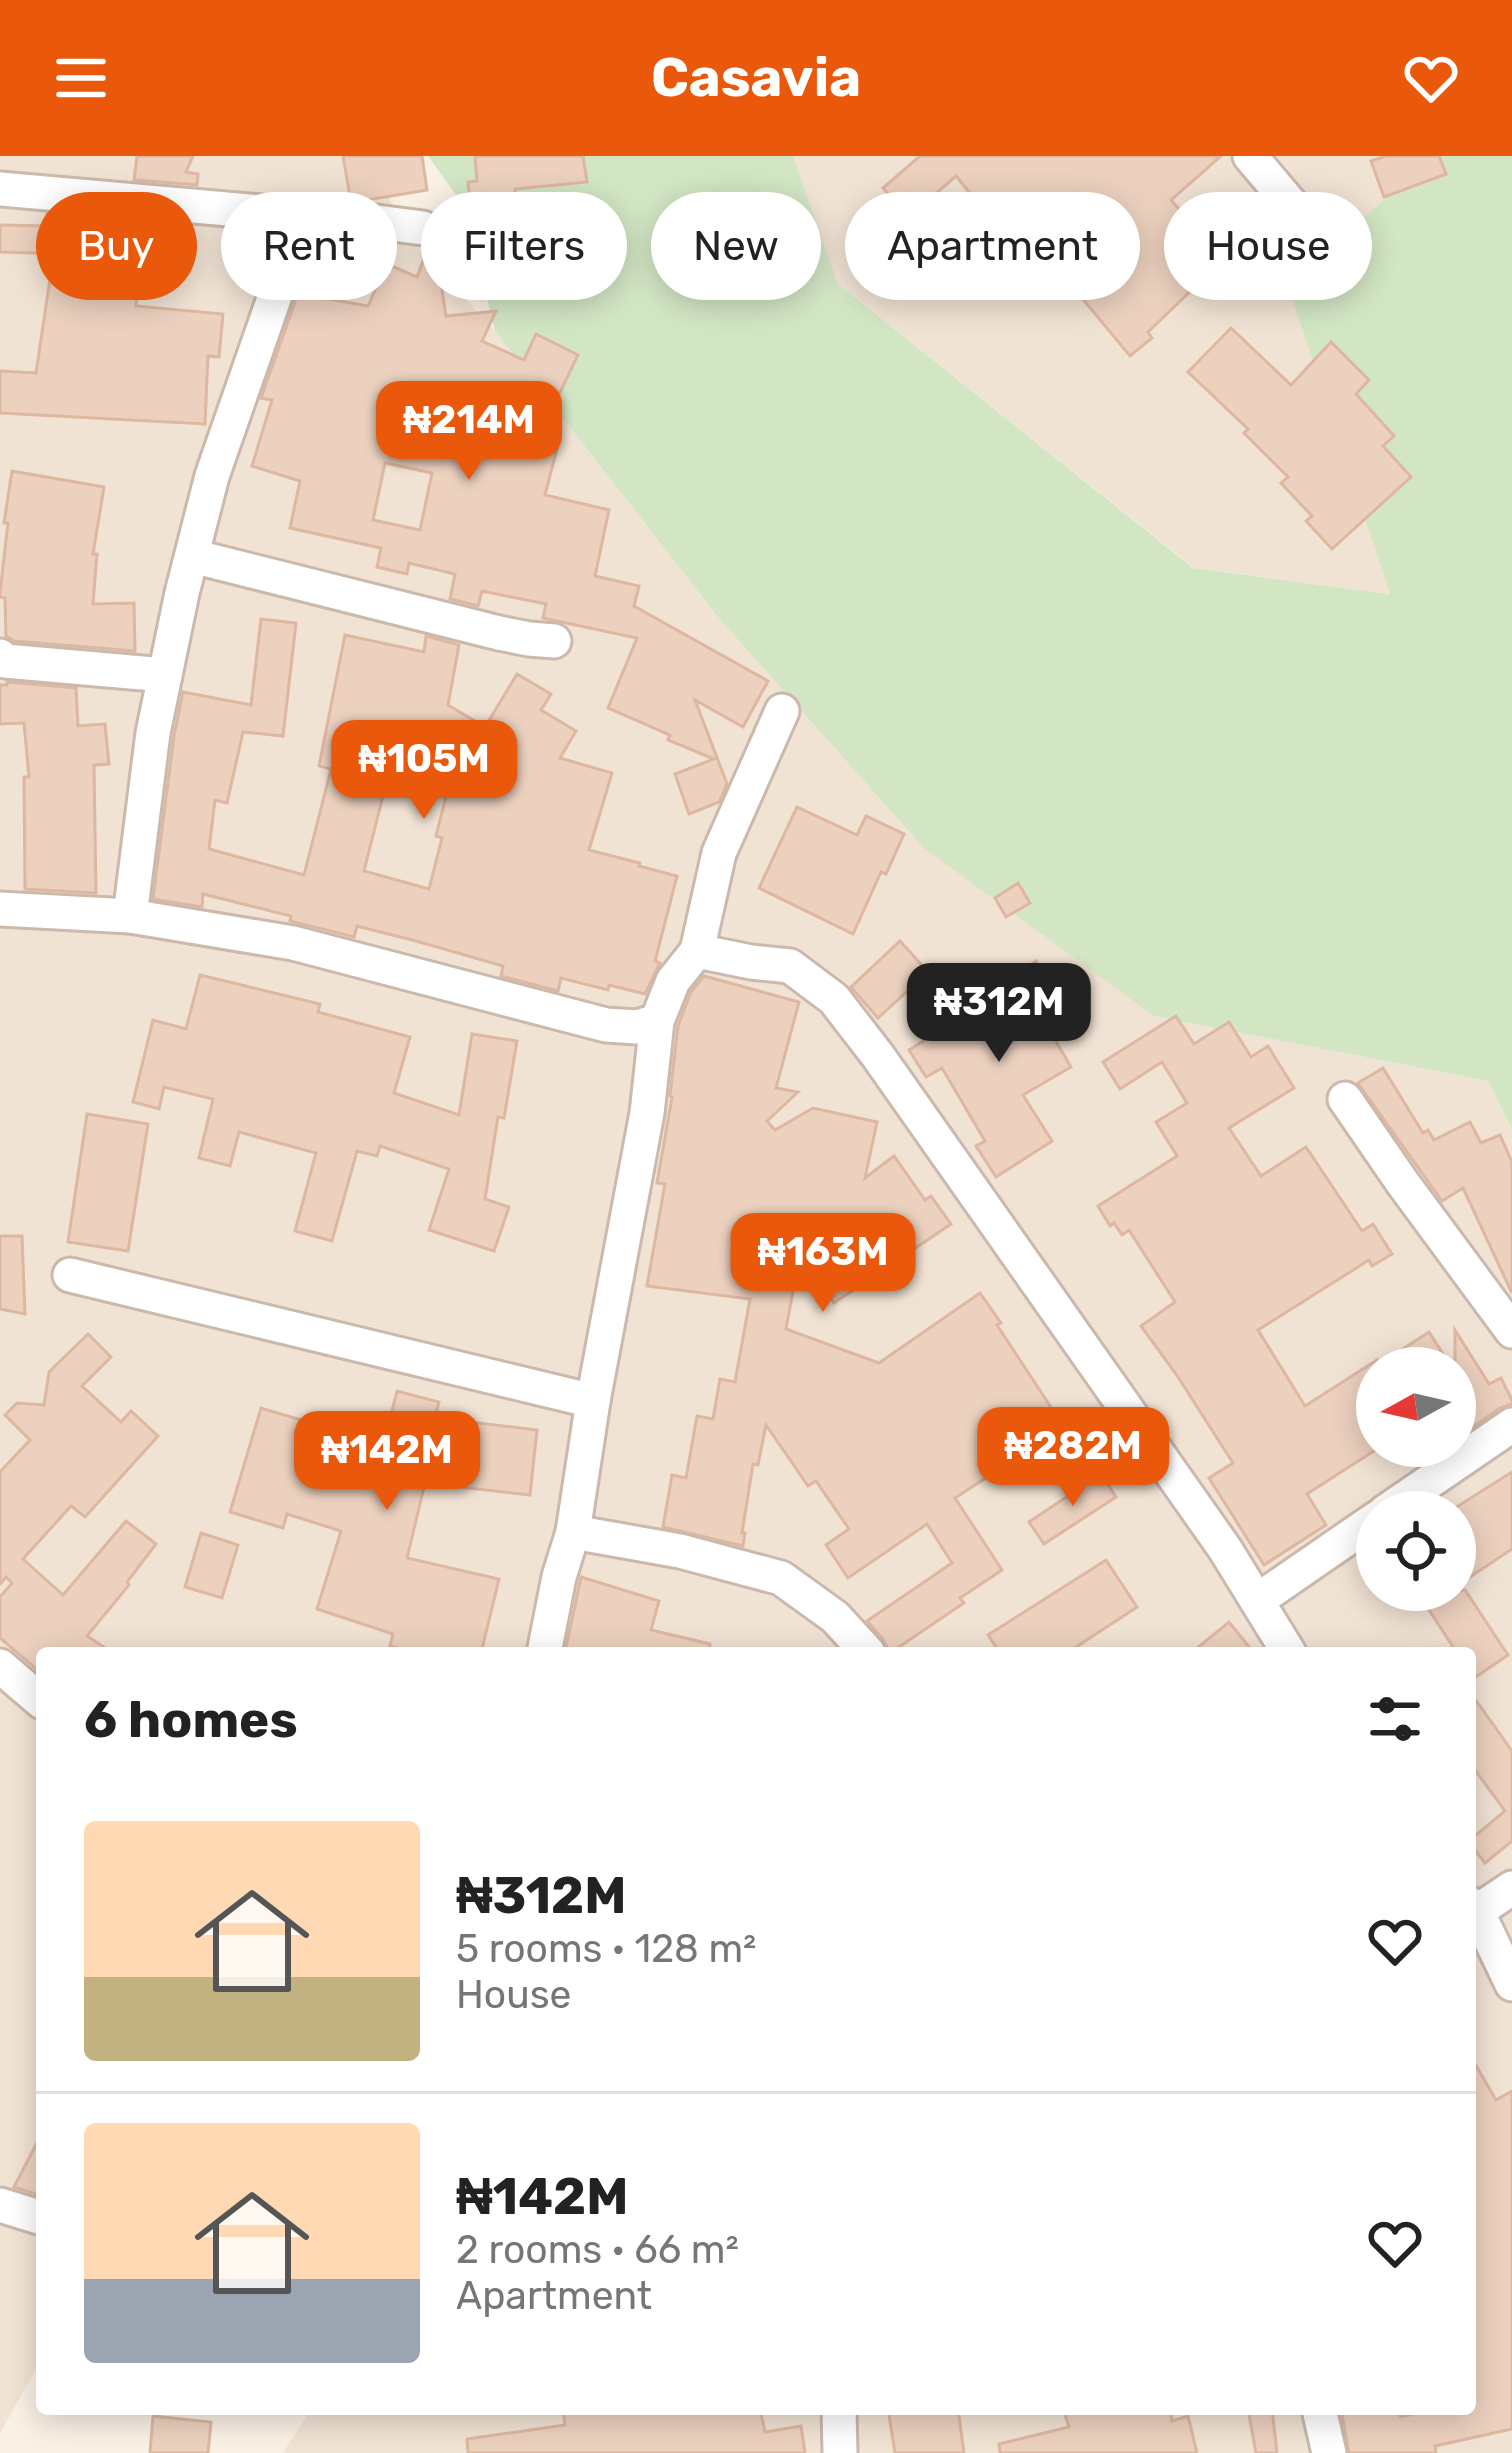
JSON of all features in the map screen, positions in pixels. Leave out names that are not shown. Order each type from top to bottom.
[{"type":"street","points":[[1250,156],[1280,192]]},
{"type":"street","points":[[0,189],[221,208]]},
{"type":"street","points":[[130,916],[153,733],[192,556],[212,476],[273,300]]},
{"type":"street","points":[[192,556],[514,636],[554,641]]},
{"type":"street","points":[[0,656],[5,661],[165,676]]},
{"type":"street","points":[[545,1647],[573,1532],[647,1113],[657,1021],[673,981],[697,951],[719,853],[782,711]]},
{"type":"street","points":[[0,910],[130,916],[293,943],[606,1025],[638,1027],[657,1021]]},
{"type":"street","points":[[697,951],[790,966],[834,999],[878,1055],[1258,1600],[1285,1647]]},
{"type":"street","points":[[1346,1099],[1512,1331]]},
{"type":"street","points":[[70,1275],[593,1401]]},
{"type":"street","points":[[1416,1491],[1512,1425]]},
{"type":"street","points":[[573,1532],[680,1551],[781,1578],[835,1617],[862,1647]]},
{"type":"street","points":[[1258,1600],[1356,1532]]},
{"type":"street","points":[[0,1666],[36,1697]]},
{"type":"street","points":[[1476,1908],[1512,1888]]},
{"type":"street","points":[[1476,1917],[1512,1984]]},
{"type":"street","points":[[0,2205],[36,2216]]},
{"type":"street","points":[[839,2415],[840,2453]]},
{"type":"street","points":[[1320,2415],[1329,2453]]},
{"type":"shaded area","points":[[0,156],[378,156],[388,192],[221,192],[221,300],[397,300],[397,225],[421,251],[421,300],[466,300],[718,617],[1154,1016],[1488,1081],[1512,1131],[1512,2453],[283,2453],[307,2415],[1476,2415],[1476,1647],[36,1647],[36,2370],[0,2433]]},
{"type":"shaded area","points":[[793,156],[1435,156],[1372,210],[1372,192],[1164,192],[1164,300],[1293,300],[1391,594],[1194,568],[858,300],[1140,300],[1140,192],[845,192],[845,290],[838,284],[821,236],[821,192],[806,192]]},
{"type":"green space","points":[[428,156],[793,156],[806,192],[651,192],[651,300],[821,300],[821,236],[838,284],[845,290],[845,300],[858,300],[1193,568],[1390,594],[1293,300],[1372,300],[1372,210],[1435,156],[1512,156],[1512,1130],[1488,1081],[1154,1016],[925,849],[718,617],[495,331],[488,300],[627,300],[627,192],[454,192]]},
{"type":"building","points":[[137,156],[193,156],[186,172],[198,174],[197,185],[134,180]]},
{"type":"building","points":[[343,156],[422,156],[427,190],[397,195],[349,192]]},
{"type":"building","points":[[475,156],[583,156],[587,182],[515,192],[469,192],[468,182],[477,181]]},
{"type":"building","points":[[920,156],[1221,156],[1180,192],[1164,192],[1164,300],[1181,300],[1148,332],[1152,338],[1130,356],[1083,300],[1140,300],[1140,192],[969,192],[956,176],[938,192],[886,192],[883,188]]},
{"type":"building","points":[[1386,156],[1439,156],[1446,174],[1384,197],[1371,161]]},
{"type":"building","points":[[0,225],[36,226],[36,253],[0,252]]},
{"type":"building","points":[[421,266],[421,300],[444,300],[446,316],[496,311],[482,341],[524,360],[536,334],[578,355],[536,442],[557,449],[545,495],[609,510],[595,576],[639,586],[634,606],[768,681],[743,727],[695,700],[727,784],[719,802],[689,814],[675,774],[714,759],[608,708],[637,638],[543,618],[546,604],[482,591],[478,606],[450,599],[455,574],[409,563],[407,574],[377,567],[381,548],[290,528],[300,481],[252,466],[272,400],[261,398],[296,300],[368,306],[371,300],[397,300],[397,268],[417,277]],"holes":[[[385,463],[432,473],[420,530],[373,520]]]},
{"type":"building","points":[[47,300],[137,300],[136,306],[223,314],[219,357],[208,356],[205,424],[0,413],[0,371],[36,373]]},
{"type":"building","points":[[1231,328],[1291,385],[1331,342],[1369,380],[1356,394],[1394,436],[1383,446],[1411,477],[1332,549],[1306,521],[1312,516],[1281,483],[1288,477],[1244,433],[1248,429],[1188,372]]},
{"type":"building","points":[[12,471],[104,487],[93,554],[97,554],[93,604],[134,603],[135,651],[14,641],[6,636],[5,598],[0,592]]},
{"type":"building","points":[[261,619],[296,623],[283,736],[243,732],[227,803],[215,800],[209,849],[304,875],[331,769],[319,766],[345,635],[424,652],[426,636],[459,645],[448,705],[485,727],[517,674],[551,694],[541,710],[576,731],[560,758],[612,773],[589,850],[677,876],[655,961],[660,963],[645,994],[561,978],[558,991],[501,976],[503,966],[416,941],[357,926],[354,937],[203,894],[202,907],[153,899],[183,692],[251,705]],"holes":[[[400,760],[448,788],[429,889],[364,871],[386,784],[394,786]]]},
{"type":"building","points":[[0,685],[76,688],[78,726],[105,724],[109,764],[94,765],[96,893],[25,889],[24,777],[29,777],[24,723],[0,724]]},
{"type":"building","points":[[797,807],[857,835],[866,816],[904,834],[853,934],[759,888]]},
{"type":"building","points":[[1018,883],[1030,903],[1006,917],[995,898]]},
{"type":"building","points":[[900,941],[928,972],[878,1018],[851,987]]},
{"type":"building","points":[[1036,961],[1054,991],[1034,1004],[1071,1067],[1023,1095],[1052,1141],[996,1177],[976,1146],[985,1141],[942,1068],[926,1077],[909,1050],[933,1035],[930,1030]]},
{"type":"building","points":[[200,975],[320,1004],[318,1012],[410,1037],[394,1093],[459,1115],[472,1034],[517,1041],[485,1199],[509,1207],[494,1251],[429,1230],[449,1169],[380,1146],[377,1156],[357,1151],[332,1241],[295,1231],[316,1153],[239,1132],[230,1166],[199,1158],[213,1099],[164,1087],[159,1109],[133,1102],[153,1020],[186,1029]]},
{"type":"building","points":[[704,976],[799,1002],[776,1088],[798,1092],[767,1121],[775,1130],[813,1108],[877,1122],[865,1178],[894,1156],[925,1200],[931,1196],[951,1224],[834,1303],[800,1254],[786,1329],[879,1363],[980,1293],[1060,1421],[988,1468],[992,1474],[955,1498],[1002,1570],[960,1598],[964,1603],[899,1647],[887,1647],[867,1621],[952,1563],[927,1524],[848,1578],[826,1545],[849,1529],[816,1481],[808,1486],[766,1425],[758,1465],[753,1464],[743,1546],[663,1527],[672,1475],[686,1478],[697,1416],[713,1419],[720,1379],[735,1382],[750,1299],[647,1286],[665,1184],[657,1183],[678,1026],[691,992]]},
{"type":"building","points":[[1176,1016],[1194,1044],[1229,1022],[1251,1057],[1268,1046],[1294,1088],[1229,1128],[1261,1176],[1306,1147],[1362,1231],[1373,1224],[1392,1254],[1372,1266],[1369,1260],[1258,1330],[1305,1406],[1356,1373],[1356,1462],[1307,1494],[1326,1525],[1264,1565],[1209,1478],[1233,1463],[1141,1326],[1175,1302],[1129,1230],[1122,1235],[1114,1223],[1110,1226],[1098,1206],[1177,1156],[1156,1122],[1187,1103],[1162,1062],[1120,1089],[1103,1062]]},
{"type":"building","points":[[1383,1068],[1423,1133],[1428,1130],[1434,1140],[1470,1122],[1481,1143],[1500,1135],[1512,1162],[1512,1293],[1463,1188],[1442,1201],[1358,1083]]},
{"type":"building","points":[[87,1114],[148,1124],[128,1251],[68,1242]]},
{"type":"building","points":[[0,1236],[22,1236],[25,1314],[0,1309]]},
{"type":"building","points":[[1455,1330],[1466,1347],[1455,1347]]},
{"type":"building","points":[[1429,1332],[1439,1347],[1406,1347]]},
{"type":"building","points":[[88,1334],[111,1357],[82,1386],[121,1422],[131,1411],[158,1436],[85,1517],[71,1506],[23,1559],[63,1595],[126,1521],[156,1544],[87,1636],[104,1647],[36,1647],[36,1669],[0,1638],[0,1597],[12,1583],[6,1577],[0,1584],[0,1472],[30,1440],[5,1415],[17,1403],[44,1405],[49,1372]]},
{"type":"building","points":[[1476,1363],[1489,1384],[1501,1378],[1512,1404],[1476,1425]]},
{"type":"building","points":[[397,1391],[439,1402],[435,1418],[537,1430],[530,1495],[425,1483],[407,1558],[499,1579],[482,1647],[394,1647],[390,1646],[393,1634],[317,1609],[341,1531],[287,1514],[283,1528],[230,1512],[261,1408],[384,1442]]},
{"type":"building","points":[[1512,1472],[1512,1549],[1476,1573],[1476,1495]]},
{"type":"building","points":[[1101,1474],[1116,1497],[1044,1544],[1029,1522]]},
{"type":"building","points":[[201,1533],[238,1545],[222,1598],[185,1587]]},
{"type":"building","points":[[1106,1560],[1137,1607],[1076,1647],[996,1647],[988,1635]]},
{"type":"building","points":[[581,1577],[659,1601],[651,1630],[710,1644],[710,1647],[566,1647]]},
{"type":"building","points":[[1476,1607],[1508,1655],[1476,1677],[1476,1647],[1453,1647],[1430,1611],[1476,1611]]},
{"type":"building","points":[[1229,1622],[1249,1647],[1198,1647]]},
{"type":"building","points":[[1476,1700],[1512,1751],[1512,1841],[1485,1863],[1476,1852],[1476,1835],[1505,1811],[1476,1771]]},
{"type":"building","points":[[1476,2065],[1496,2100],[1512,2091],[1512,2429],[1435,2446],[1436,2453],[1349,2453],[1342,2415],[1476,2415]]},
{"type":"building","points":[[36,2145],[36,2194],[14,2187]]},
{"type":"building","points":[[564,2415],[761,2415],[765,2432],[801,2426],[805,2453],[468,2453],[467,2439],[565,2425]]},
{"type":"building","points":[[889,2415],[959,2415],[964,2453],[895,2453]]},
{"type":"building","points":[[1065,2415],[1171,2415],[1172,2421],[1188,2416],[1197,2453],[1000,2453],[999,2444],[1069,2427]]},
{"type":"building","points":[[1249,2415],[1273,2415],[1277,2453],[1256,2453]]},
{"type":"building","points":[[153,2416],[211,2422],[208,2453],[150,2453]]}]
